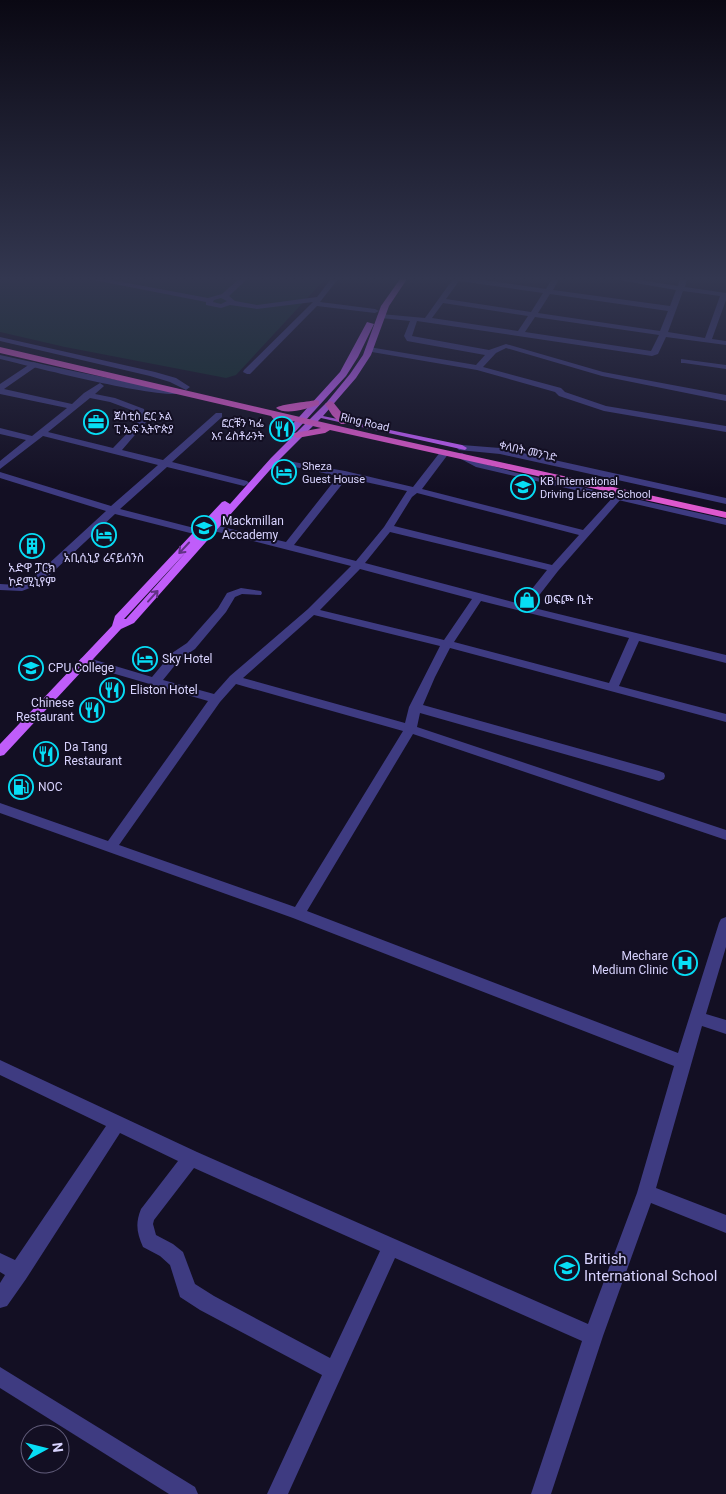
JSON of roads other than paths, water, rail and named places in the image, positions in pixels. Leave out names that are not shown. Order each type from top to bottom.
[{"type":"highway","name":"Ring Road","points":[[19,349],[183,390]]},
{"type":"highway","name":"Ring Road","points":[[0,350],[312,418],[444,453],[462,452],[726,515]]},
{"type":"highway","points":[[285,438],[286,430],[278,411],[316,403]]},
{"type":"highway","points":[[297,435],[340,426],[330,404]]},
{"type":"highway","name":"ቀለበት መንገድ","points":[[462,452],[726,508]]},
{"type":"main road","points":[[0,752],[85,660],[117,628],[130,621],[297,435],[312,418],[316,403],[334,385],[359,349]]},
{"type":"main road","points":[[117,628],[119,618],[285,438],[330,404],[353,376],[369,349]]},
{"type":"main road","name":"ቀለበት መንገድ","points":[[312,418],[340,426],[462,452]]},
{"type":"street","points":[[42,349],[173,380],[183,390]]},
{"type":"street","points":[[247,372],[270,349]]},
{"type":"street","points":[[369,349],[478,368],[558,390],[562,394],[597,406],[726,429]]},
{"type":"street","points":[[467,349],[490,353]]},
{"type":"street","points":[[478,368],[490,353],[496,349]]},
{"type":"street","points":[[515,349],[602,374],[726,398]]},
{"type":"street","points":[[621,349],[652,354],[657,349]]},
{"type":"street","points":[[0,357],[159,391],[183,390]]},
{"type":"street","points":[[684,360],[726,366]]},
{"type":"street","points":[[0,389],[36,364]]},
{"type":"street","points":[[0,466],[100,386]]},
{"type":"street","points":[[0,389],[72,407]]},
{"type":"street","points":[[87,395],[112,400],[141,411],[143,416],[142,422],[116,451]]},
{"type":"street","points":[[0,587],[20,589],[29,587],[63,559],[113,510],[219,415]]},
{"type":"street","points":[[0,431],[116,451],[244,483]]},
{"type":"street","points":[[462,452],[500,451],[726,501]]},
{"type":"street","points":[[462,452],[486,468],[726,522]]},
{"type":"street","points":[[110,848],[216,699],[234,679],[312,611],[358,565],[388,528],[408,496],[415,490],[444,453]]},
{"type":"street","points":[[274,460],[415,490],[586,534]]},
{"type":"street","points":[[288,546],[345,474]]},
{"type":"street","points":[[0,475],[113,510],[198,532]]},
{"type":"street","points":[[522,608],[554,568],[618,497]]},
{"type":"street","points":[[214,528],[726,659]]},
{"type":"street","points":[[388,528],[554,568]]},
{"type":"street","points":[[155,681],[176,656],[192,646],[222,610],[231,595],[241,592],[257,593]]},
{"type":"street","points":[[298,914],[410,729],[415,707],[448,644],[478,597]]},
{"type":"street","points":[[312,611],[448,644],[726,718]]},
{"type":"street","points":[[612,687],[636,636]]},
{"type":"street","points":[[85,660],[216,699]]},
{"type":"street","points":[[234,679],[410,729],[726,835]]},
{"type":"street","points":[[415,707],[659,776]]},
{"type":"street","points":[[0,808],[298,914],[683,1062]]},
{"type":"street","points":[[540,1494],[593,1336],[646,1193],[683,1062],[726,923]]},
{"type":"street","points":[[698,1018],[726,1027]]},
{"type":"street","points":[[0,1067],[191,1158],[593,1336]]},
{"type":"street","points":[[0,1299],[118,1122]]},
{"type":"street","points":[[191,1158],[147,1216],[144,1224],[149,1241],[171,1251],[180,1264],[187,1290],[223,1312],[334,1371]]},
{"type":"street","points":[[646,1193],[726,1224]]},
{"type":"street","points":[[277,1494],[391,1247]]},
{"type":"street","points":[[0,1262],[18,1272]]},
{"type":"street","points":[[0,1377],[188,1494]]},
{"type":"place","name":"ጀስቲስ ፎር ኦል ፒ ኤፍ ኢትዮጵያ","points":[[96,422]]},
{"type":"place","name":"ፎርቹን ካፌ እና ሬስቶራንት","points":[[282,429]]},
{"type":"place","name":"Sheza Guest House","points":[[284,472]]},
{"type":"place","name":"KB International Driving License School","points":[[523,487]]},
{"type":"place","name":"Mackmillan Accademy","points":[[204,528]]},
{"type":"place","name":"አቢሲኒያ ሬናይሰንስ","points":[[104,535]]},
{"type":"place","name":"አድዋ ፓርክ ኮደሚኒየም","points":[[32,546]]},
{"type":"place","name":"ወፍጮ ቤት","points":[[527,600]]},
{"type":"place","name":"Sky Hotel","points":[[145,659]]},
{"type":"place","name":"CPU College","points":[[31,668]]},
{"type":"place","name":"Eliston Hotel","points":[[112,690]]},
{"type":"place","name":"Chinese Restaurant","points":[[92,710]]},
{"type":"place","name":"Da Tang Restaurant","points":[[46,754]]},
{"type":"place","name":"NOC","points":[[21,787]]},
{"type":"place","name":"Mechare Medium Clinic","points":[[685,963]]},
{"type":"place","name":"British International School","points":[[567,1268]]}]
